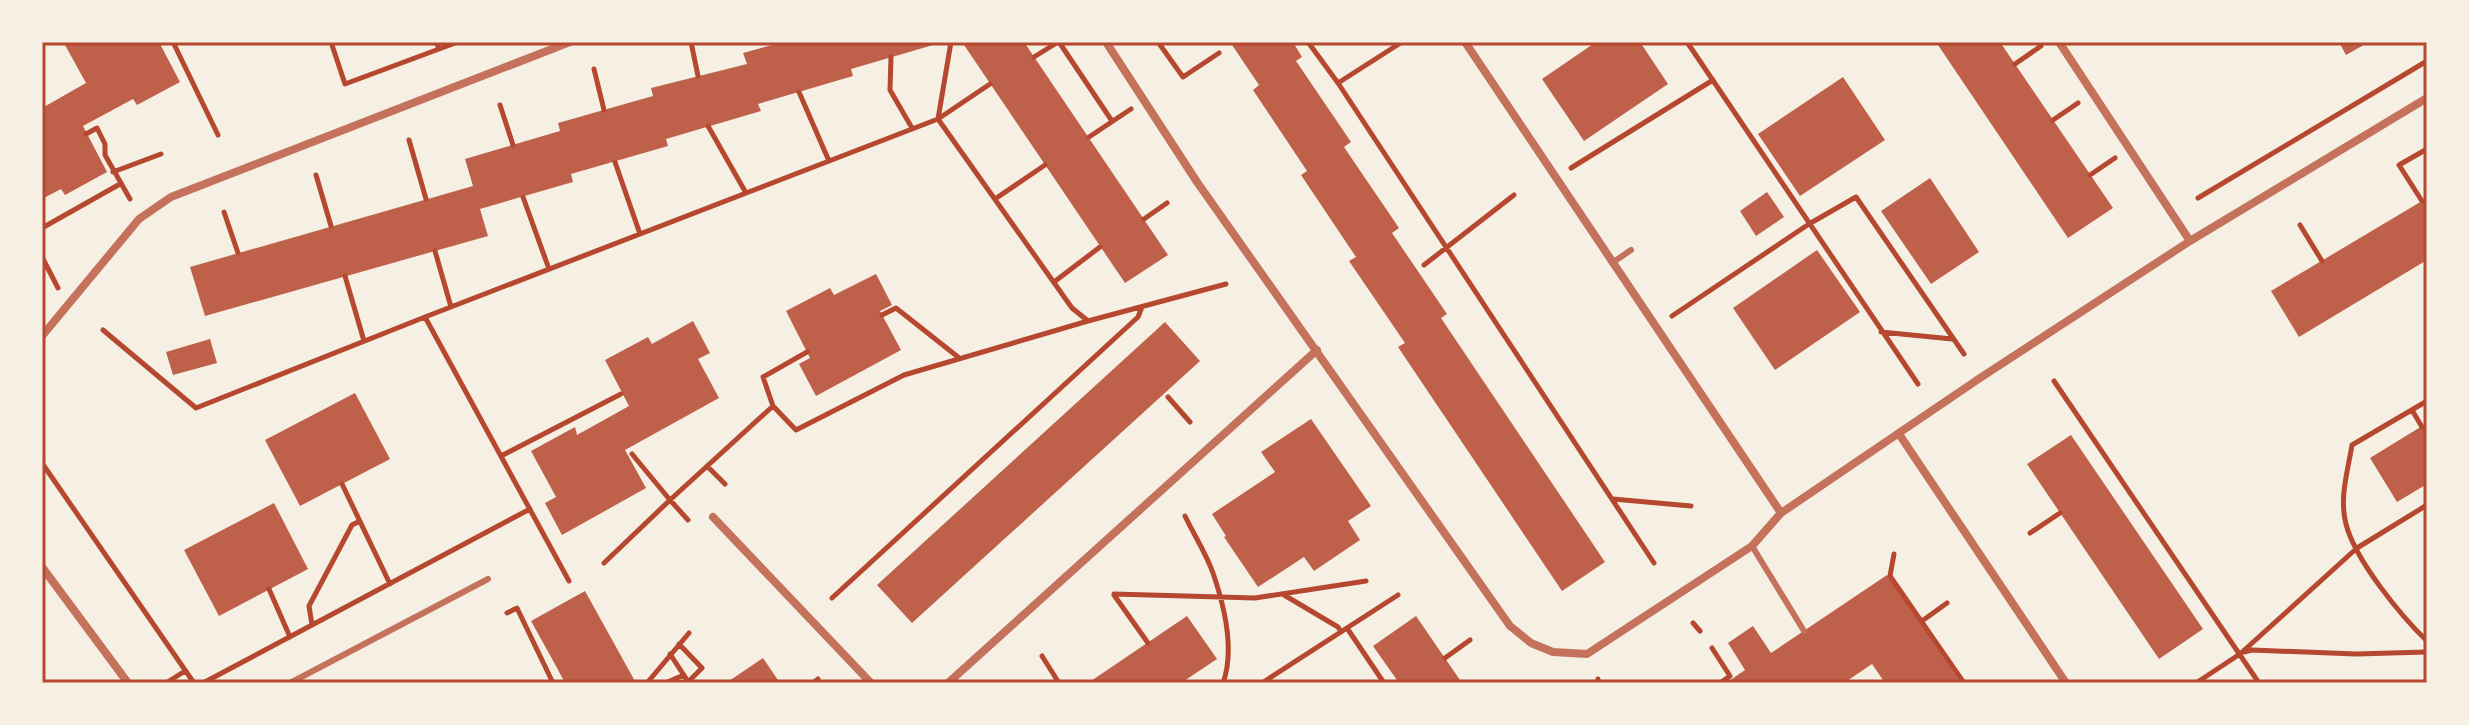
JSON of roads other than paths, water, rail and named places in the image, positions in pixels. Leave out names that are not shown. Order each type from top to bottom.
[{"type":"street","points":[[42,336],[139,219],[171,197],[570,42]]},
{"type":"street","points":[[1106,42],[1197,182],[1510,626],[1531,643],[1553,652],[1587,654],[1752,546],[1781,513],[1980,378],[2190,241],[2427,98]]},
{"type":"street","points":[[1465,42],[1781,513]]},
{"type":"street","points":[[2059,42],[2190,241]]},
{"type":"street","points":[[948,683],[1317,350]]},
{"type":"street","points":[[1899,434],[2066,683]]},
{"type":"street","points":[[713,517],[806,611],[871,683]]},
{"type":"street","points":[[42,567],[128,683]]},
{"type":"lane","points":[[1612,263],[1631,250]]},
{"type":"lane","points":[[1752,546],[1804,631]]},
{"type":"lane","points":[[290,683],[488,579]]}]
